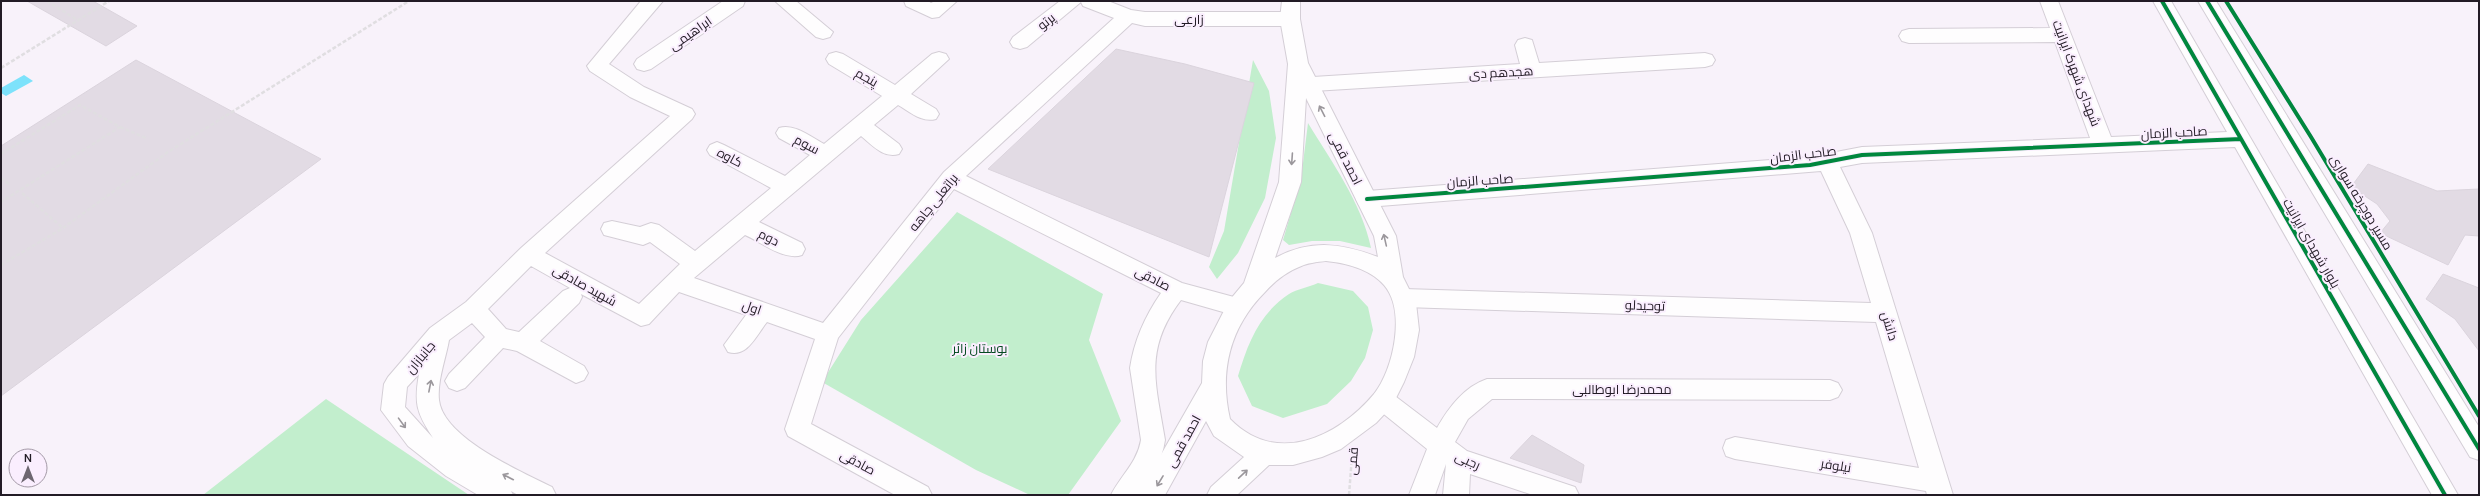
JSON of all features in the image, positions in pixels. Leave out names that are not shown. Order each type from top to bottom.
[{"type":"street","points":[[438,335],[474,309],[529,254],[685,114],[637,92],[597,66],[646,7],[654,1]]},
{"type":"street","name":"ابراهیمی","points":[[644,64],[736,1]]},
{"type":"street","points":[[784,1],[823,32]]},
{"type":"street","points":[[914,1],[932,12],[948,1]]},
{"type":"street","name":"پرتو","points":[[1020,42],[1072,1]]},
{"type":"street","name":"زارعی","points":[[1090,1],[1128,16],[1145,19],[1290,10]]},
{"type":"street","name":"شهدای شهرک ایرانیت","points":[[2049,1],[2099,130],[2102,146]]},
{"type":"street","name":"بلوار شهدای ایرانیت","points":[[2162,1],[2445,495]]},
{"type":"street","points":[[2207,1],[2479,449]]},
{"type":"street","name":"احمد قمی","points":[[1290,10],[1302,84],[1367,199],[1385,236],[1392,278]]},
{"type":"street","name":"براتعلی چاهه","points":[[798,429],[828,334],[951,178],[1128,16]]},
{"type":"street","points":[[1909,36],[2061,35]]},
{"type":"street","points":[[1525,45],[1531,70]]},
{"type":"street","name":"پنجم","points":[[836,59],[929,114]]},
{"type":"street","points":[[675,281],[939,59]]},
{"type":"street","name":"هجدهم دی","points":[[1302,84],[1705,60]]},
{"type":"street","name":"احمد قمی","points":[[1255,285],[1290,182],[1302,84]]},
{"type":"street","points":[[861,126],[892,149]]},
{"type":"street","name":"سوم","points":[[786,133],[827,154]]},
{"type":"street","name":"صاحب الزمان","points":[[1367,199],[1810,165],[1862,155],[2241,139]]},
{"type":"street","name":"کاوه","points":[[717,150],[787,188]]},
{"type":"street","name":"دانش","points":[[1827,162],[1861,233],[1938,488]]},
{"type":"street","name":"صادقی","points":[[951,178],[1176,290],[1161,312],[1143,357],[1142,368],[1153,440],[1152,451],[1148,462],[1124,495]]},
{"type":"street","name":"دوم","points":[[743,224],[794,249]]},
{"type":"street","points":[[612,229],[643,236],[651,231],[696,264]]},
{"type":"street","points":[[1326,252],[1343,254],[1367,263],[1392,278],[1404,298],[1408,321],[1406,346],[1401,365],[1383,400],[1354,428],[1320,448],[1294,455],[1265,454],[1242,444],[1219,424],[1212,386],[1216,354],[1226,325],[1237,307],[1255,285],[1280,266],[1301,256],[1326,252]]},
{"type":"street","name":"شهید صادقی","points":[[529,254],[641,317],[675,281]]},
{"type":"street","name":"اول","points":[[675,281],[828,334]]},
{"type":"street","points":[[1176,290],[1237,307]]},
{"type":"street","points":[[523,343],[571,297]]},
{"type":"street","name":"توحیدلو","points":[[1404,298],[1886,313]]},
{"type":"street","points":[[474,309],[499,338],[523,343],[576,373]]},
{"type":"street","points":[[736,345],[762,311]]},
{"type":"street","name":"جانبازان","points":[[438,335],[396,384],[393,410],[410,434],[433,455],[500,495]]},
{"type":"street","name":"جانبازان","points":[[438,335],[427,400],[435,420],[450,439],[483,464],[543,495]]},
{"type":"street","points":[[457,381],[499,338]]},
{"type":"street","name":"احمد قمی","points":[[1151,495],[1183,442],[1212,386]]},
{"type":"street","name":"محمدرضا ابوطالبی","points":[[1422,495],[1450,452],[1459,412],[1486,389],[1830,390]]},
{"type":"street","name":"رجبی","points":[[1383,400],[1450,452],[1566,495]]},
{"type":"street","name":"صادقی","points":[[798,429],[919,495]]},
{"type":"street","name":"نیلوفر","points":[[1735,448],[1938,488]]},
{"type":"street","points":[[1450,452],[1456,495]]},
{"type":"street","points":[[1220,495],[1265,454]]},
{"type":"path","points":[[47,1],[79,21]]},
{"type":"path","points":[[1,68],[109,1]]},
{"type":"path","points":[[1,265],[63,228],[168,152],[409,1]]},
{"type":"path","points":[[1,154],[80,105],[120,127],[146,138]]},
{"type":"path","points":[[1,202],[120,127]]},
{"type":"path","points":[[1,178],[9,184]]},
{"type":"path","points":[[22,193],[63,228]]},
{"type":"green space","points":[[1253,60],[1269,91],[1276,138],[1265,198],[1238,253],[1217,279],[1209,267],[1224,231]]},
{"type":"green space","points":[[1308,123],[1345,183],[1361,215],[1371,248],[1340,241],[1312,241],[1289,245],[1283,240],[1301,179]]},
{"type":"green space","name":"بوستان زائر","points":[[957,212],[1103,294],[1089,340],[1121,421],[1068,495],[1030,495],[976,470],[822,382],[861,320]]},
{"type":"green space","points":[[1318,283],[1353,291],[1368,307],[1373,330],[1365,358],[1351,381],[1327,404],[1283,418],[1252,406],[1238,376],[1246,352],[1256,330],[1270,311],[1289,294]]},
{"type":"green space","points":[[326,399],[469,495],[203,495]]},
{"type":"water","points":[[24,75],[33,81],[6,96],[1,93],[1,88]]},
{"type":"building","points":[[27,1],[93,1],[137,26],[106,46]]},
{"type":"building","points":[[1116,49],[1185,64],[1254,83],[1209,257],[988,169]]},
{"type":"building","points":[[136,60],[321,159],[1,396],[1,146]]},
{"type":"building","points":[[2368,164],[2437,191],[2479,189],[2479,236],[2465,235],[2448,265],[2380,233],[2390,221],[2377,204],[2351,187]]},
{"type":"building","points":[[2443,274],[2479,288],[2479,351],[2455,319],[2426,299]]},
{"type":"building","points":[[1532,435],[1584,465],[1581,483],[1510,458]]},
{"type":"cycle path","points":[[2162,1],[2445,495]]},
{"type":"cycle path","points":[[2207,1],[2479,449]]},
{"type":"cycle path","name":"مسیر دوچرخه سواری","points":[[2226,1],[2311,137],[2479,416]]},
{"type":"cycle path","points":[[1367,199],[1810,165],[1862,155],[2241,139]]}]
